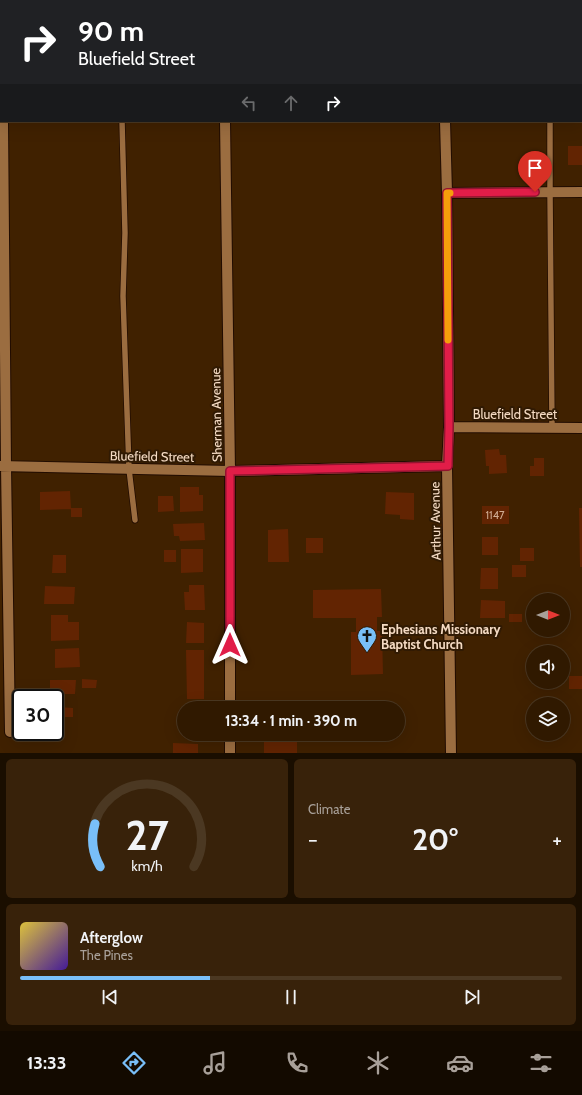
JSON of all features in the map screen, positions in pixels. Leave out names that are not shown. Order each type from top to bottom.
[{"type":"street","points":[[3,122],[1,141],[3,466],[10,732]]},
{"type":"street","name":"Sherman Avenue","points":[[225,122],[230,471],[230,701]]},
{"type":"street","name":"Arthur Avenue","points":[[445,122],[447,193],[451,753]]},
{"type":"street","points":[[447,193],[582,192]]},
{"type":"street","name":"Bluefield Street","points":[[449,427],[582,428]]},
{"type":"street","name":"Bluefield Street","points":[[3,466],[230,471],[448,466]]},
{"type":"street","points":[[230,741],[230,753]]},
{"type":"lane","points":[[122,122],[125,233],[123,296],[129,469],[135,520]]},
{"type":"lane","points":[[550,122],[552,428]]},
{"type":"building","points":[[568,146],[582,146],[582,165],[568,165]]},
{"type":"building","points":[[499,449],[500,455],[506,455],[507,473],[489,474],[489,466],[486,466],[485,450]]},
{"type":"building","points":[[534,458],[544,458],[544,476],[530,476],[530,466],[534,466]]},
{"type":"building","points":[[180,487],[199,487],[199,495],[203,495],[203,511],[180,512]]},
{"type":"building","points":[[70,491],[71,509],[40,510],[40,492]]},
{"type":"building","points":[[386,492],[414,493],[414,520],[400,519],[400,515],[385,514]]},
{"type":"building","points":[[158,496],[173,496],[174,511],[158,512]]},
{"type":"building","points":[[482,506],[509,506],[509,524],[482,524]]},
{"type":"building","points":[[71,508],[82,508],[82,517],[71,517]]},
{"type":"building","points":[[579,508],[582,508],[582,567],[580,567]]},
{"type":"building","points":[[204,523],[205,540],[180,541],[179,536],[174,536],[173,524]]},
{"type":"building","points":[[288,529],[289,562],[268,562],[268,530]]},
{"type":"building","points":[[482,537],[498,537],[498,555],[482,555]]},
{"type":"building","points":[[306,538],[323,538],[323,553],[306,553]]},
{"type":"building","points":[[520,548],[534,548],[534,561],[520,561]]},
{"type":"building","points":[[181,549],[203,549],[203,572],[181,573]]},
{"type":"building","points":[[164,550],[176,550],[176,562],[164,562]]},
{"type":"building","points":[[53,555],[66,555],[66,573],[52,573]]},
{"type":"building","points":[[512,565],[526,565],[526,577],[512,577]]},
{"type":"building","points":[[481,568],[498,568],[498,589],[480,589]]},
{"type":"building","points":[[189,585],[204,585],[205,610],[185,610],[184,592],[189,592]]},
{"type":"building","points":[[45,586],[75,587],[74,604],[44,604]]},
{"type":"building","name":"Ephesians Missionary Baptist Church","points":[[381,589],[382,617],[377,617],[377,631],[382,631],[383,674],[351,675],[351,632],[356,632],[356,618],[313,618],[313,590]]},
{"type":"building","points":[[481,600],[505,601],[505,618],[480,618]]},
{"type":"building","points":[[509,614],[522,614],[522,622],[509,622]]},
{"type":"building","points":[[51,615],[68,615],[68,622],[79,622],[79,640],[51,641]]},
{"type":"building","points":[[187,622],[204,623],[204,643],[186,643]]},
{"type":"building","points":[[79,648],[80,667],[55,668],[55,649]]},
{"type":"building","points":[[186,650],[204,650],[204,699],[187,699]]},
{"type":"building","points":[[570,676],[582,676],[582,689],[570,689]]},
{"type":"building","points":[[82,679],[97,680],[96,688],[82,688]]},
{"type":"building","points":[[50,680],[76,680],[75,694],[64,694],[64,689],[50,689]]},
{"type":"building","points":[[64,707],[73,708],[73,717],[64,717]]},
{"type":"building","points":[[264,741],[297,741],[297,753],[264,753]]},
{"type":"building","points":[[173,743],[198,744],[198,753],[173,753]]},
{"type":"slow traffic","points":[[448,340],[447,193],[450,193]]},
{"type":"place","name":"Ephesians Missionary Baptist Church","points":[[367,653]]},
{"type":"route","points":[[230,645],[230,471],[448,466],[447,193],[535,192]]}]
